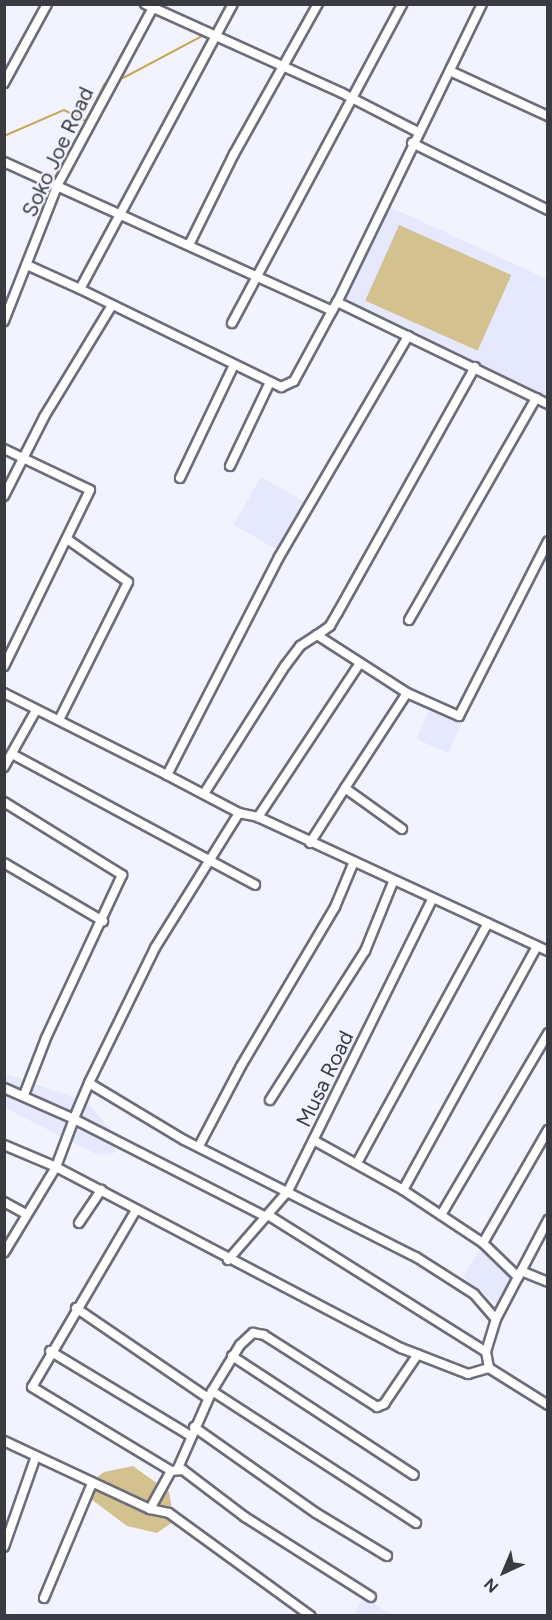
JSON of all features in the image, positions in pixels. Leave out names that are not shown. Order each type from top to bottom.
[{"type":"street","points":[[4,83],[47,4]]},
{"type":"street","points":[[80,289],[233,4]]},
{"type":"street","points":[[189,245],[318,4]]},
{"type":"street","points":[[232,323],[402,4]]},
{"type":"street","points":[[27,265],[281,387],[294,381],[337,302],[412,143],[482,4]]},
{"type":"street","points":[[151,6],[352,98],[418,132]]},
{"type":"street","name":"Soko Joe Road","points":[[4,321],[58,184],[151,6]]},
{"type":"street","points":[[450,71],[548,116]]},
{"type":"street","points":[[412,143],[548,210]]},
{"type":"street","points":[[4,162],[58,184],[332,311]]},
{"type":"street","points":[[337,302],[548,404]]},
{"type":"street","points":[[4,496],[111,305]]},
{"type":"street","points":[[167,775],[279,557],[408,336]]},
{"type":"street","points":[[180,478],[234,365]]},
{"type":"street","points":[[205,792],[300,646],[330,626],[475,367]]},
{"type":"street","points":[[230,466],[270,382]]},
{"type":"street","points":[[410,620],[536,398]]},
{"type":"street","points":[[4,448],[90,490],[4,666]]},
{"type":"street","points":[[59,720],[128,582],[67,539]]},
{"type":"street","points":[[317,635],[406,693],[457,716],[463,713],[548,541]]},
{"type":"street","points":[[258,817],[360,663]]},
{"type":"street","points":[[4,693],[35,712],[59,720],[205,792],[239,813],[258,817],[352,864],[548,951]]},
{"type":"street","points":[[310,843],[406,693]]},
{"type":"street","points":[[4,767],[35,712]]},
{"type":"street","points":[[12,754],[255,885]]},
{"type":"street","points":[[345,788],[402,829]]},
{"type":"street","points":[[4,802],[120,872],[122,879],[62,1002],[24,1095]]},
{"type":"street","points":[[4,1253],[56,1167],[89,1083],[155,948],[211,862],[239,813]]},
{"type":"street","points":[[4,863],[102,921]]},
{"type":"street","points":[[199,1146],[240,1066],[335,907],[352,864]]},
{"type":"street","points":[[270,1100],[361,958],[393,882]]},
{"type":"street","name":"Musa Road","points":[[228,1260],[288,1191],[315,1141],[432,900]]},
{"type":"street","points":[[357,1163],[488,923]]},
{"type":"street","points":[[403,1191],[537,946]]},
{"type":"street","points":[[441,1215],[548,1033]]},
{"type":"street","points":[[89,1083],[199,1146],[452,1278],[474,1294],[496,1319]]},
{"type":"street","points":[[4,1088],[74,1119],[266,1216],[486,1352]]},
{"type":"street","points":[[483,1243],[548,1130]]},
{"type":"street","points":[[315,1141],[357,1163],[441,1215],[483,1243],[520,1274],[548,1282]]},
{"type":"street","points":[[4,1144],[101,1190],[352,1325],[468,1374],[489,1368]]},
{"type":"street","points":[[79,1223],[101,1190]]},
{"type":"street","points":[[4,1202],[26,1214]]},
{"type":"street","points":[[136,1210],[50,1351],[32,1384],[34,1390],[175,1469],[245,1517],[371,1597]]},
{"type":"street","points":[[548,1220],[496,1319],[486,1352],[489,1368],[548,1405]]},
{"type":"street","points":[[76,1308],[210,1395],[416,1523]]},
{"type":"street","points":[[150,1509],[175,1469],[210,1395],[232,1356],[249,1335],[264,1335],[380,1407],[418,1354]]},
{"type":"street","points":[[50,1351],[192,1431],[316,1513],[387,1556]]},
{"type":"street","points":[[232,1356],[414,1475]]},
{"type":"street","points":[[4,1441],[150,1509],[169,1513],[311,1616]]},
{"type":"street","points":[[4,1547],[36,1456]]},
{"type":"street","points":[[44,1598],[92,1483]]},
{"type":"shaded area","points":[[388,206],[547,279],[547,396],[345,299]]},
{"type":"shaded area","points":[[399,225],[511,275],[478,351],[365,301]]},
{"type":"shaded area","points":[[261,477],[304,502],[277,550],[234,525]]},
{"type":"shaded area","points":[[431,706],[463,720],[448,753],[416,739]]},
{"type":"shaded area","points":[[4,1073],[87,1102],[112,1132],[115,1153],[96,1154],[5,1108]]},
{"type":"shaded area","points":[[481,1247],[517,1275],[499,1305],[463,1277]]},
{"type":"shaded area","points":[[133,1466],[169,1492],[174,1521],[157,1533],[127,1526],[91,1499],[90,1483],[104,1472]]},
{"type":"shaded area","points":[[364,1597],[391,1615],[353,1616]]},
{"type":"waterway","points":[[123,78],[204,35]]},
{"type":"waterway","points":[[4,136],[64,110],[86,121],[105,83]]}]
